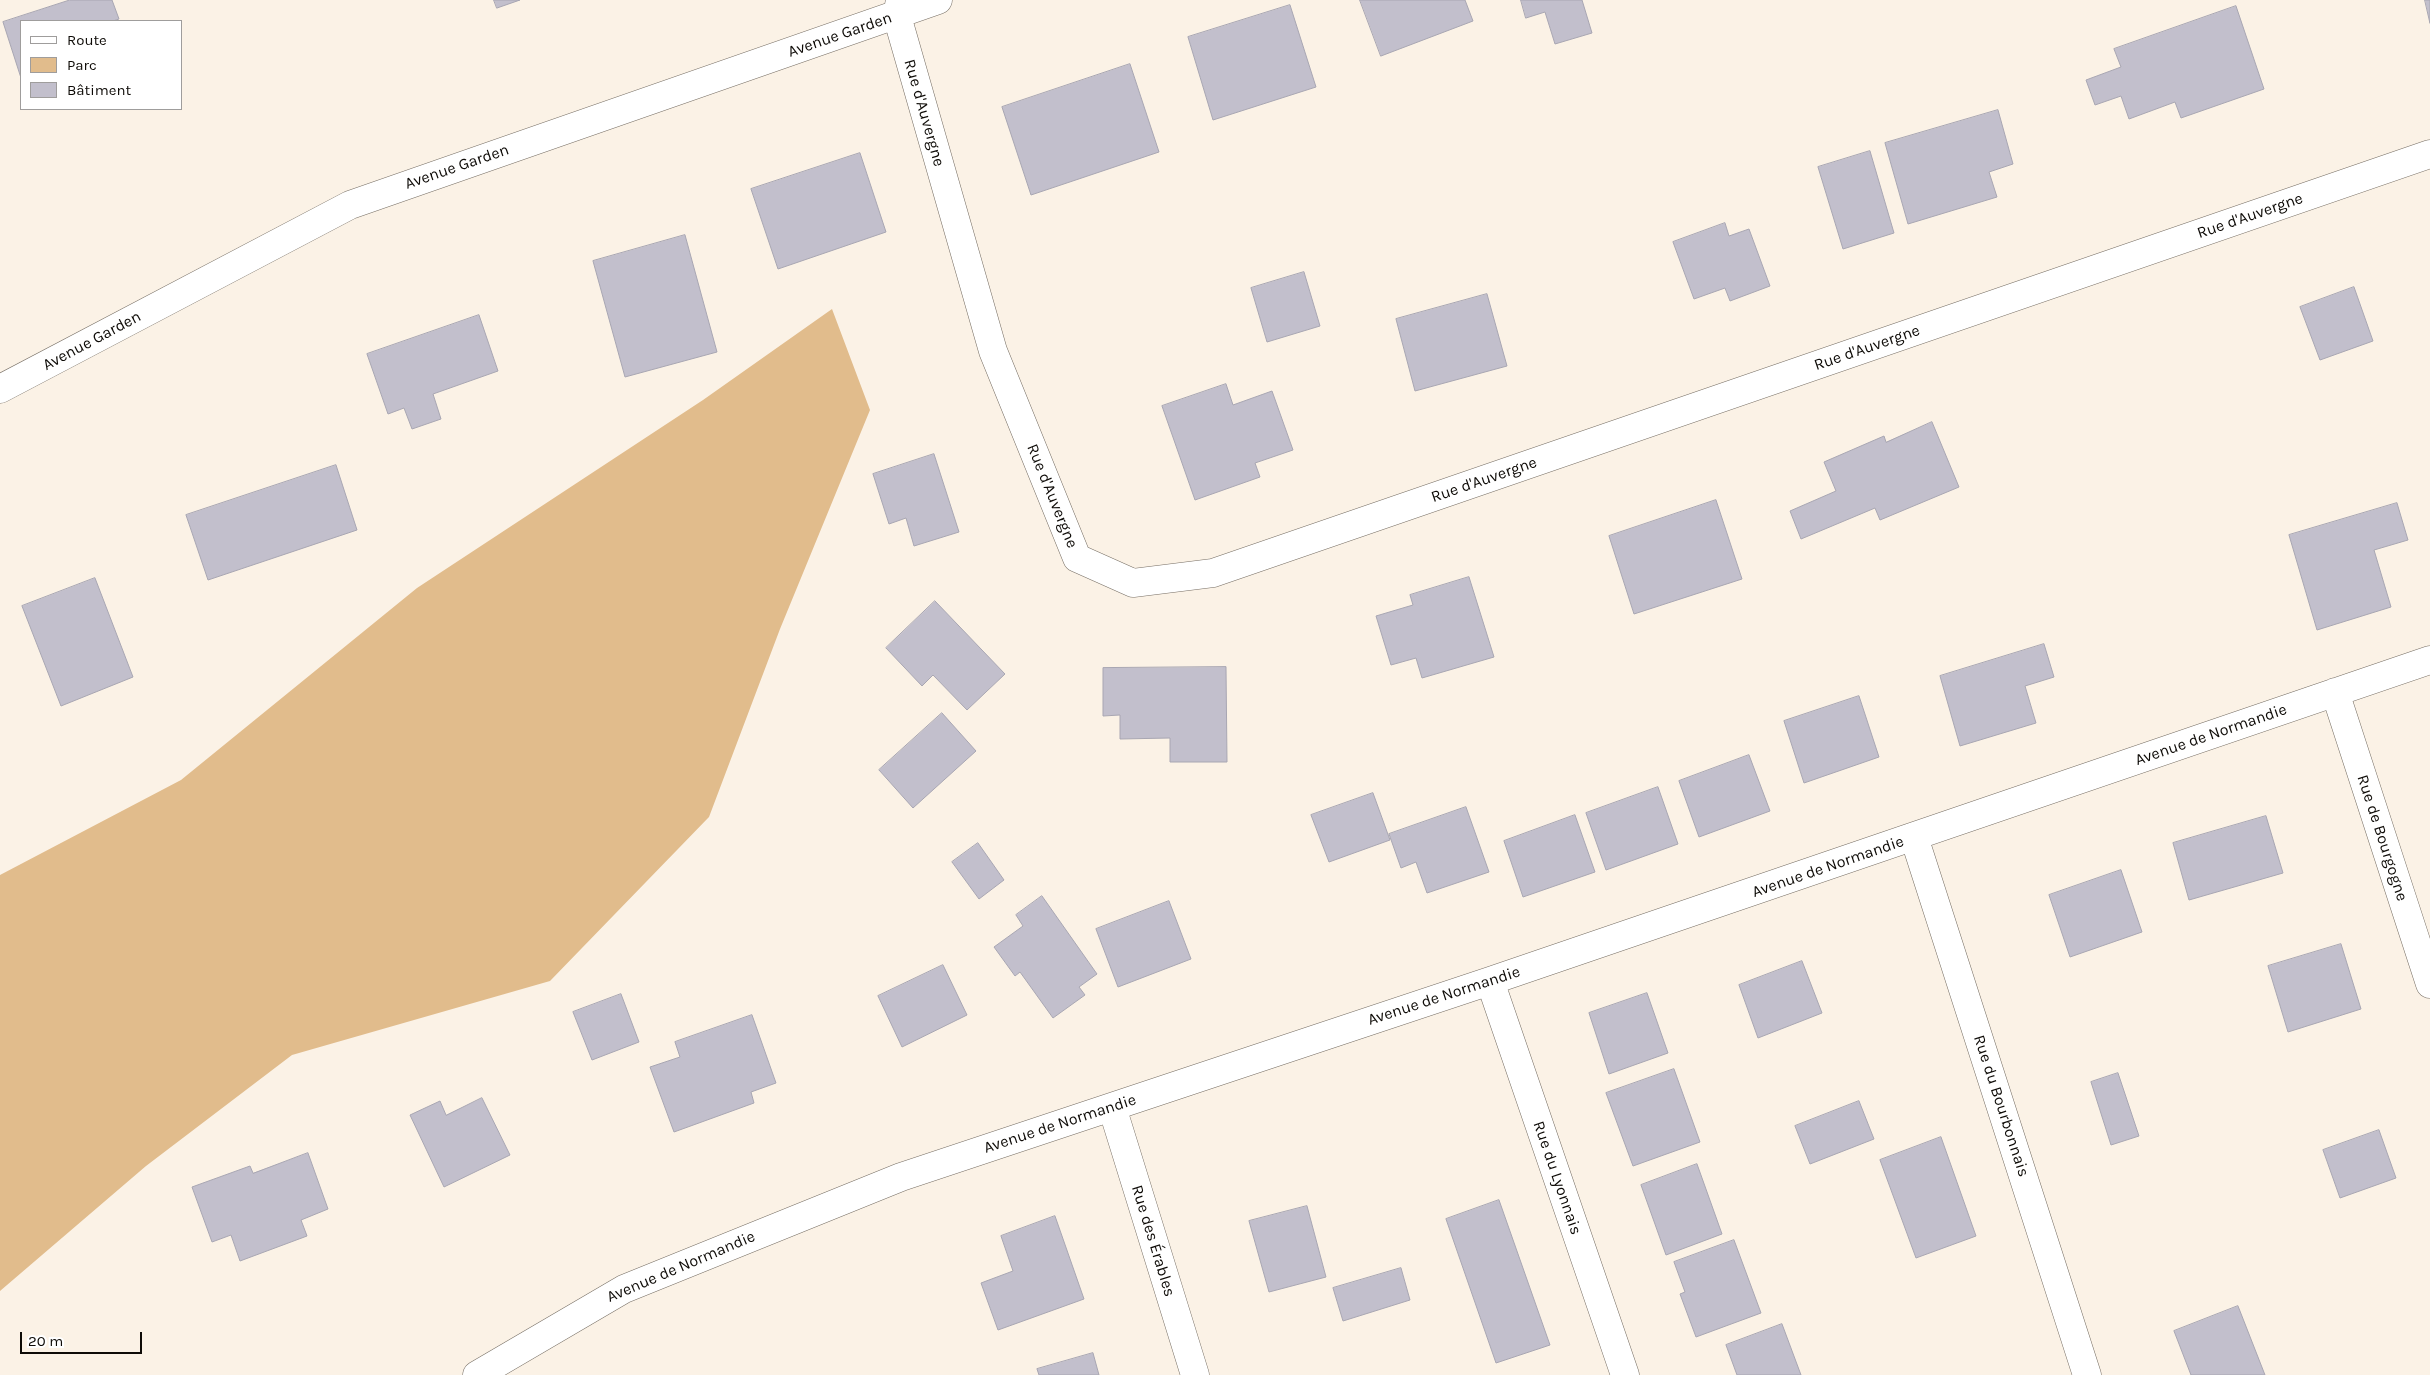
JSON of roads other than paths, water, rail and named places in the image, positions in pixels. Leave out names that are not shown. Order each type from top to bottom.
[{"type":"street","name":"Avenue Garden","points":[[0,389],[350,205],[898,8],[938,0]]},
{"type":"street","name":"Rue d'Auvergne","points":[[898,8],[994,351],[1077,558],[1133,583],[1213,573],[2430,154]]},
{"type":"street","name":"Avenue de Normandie","points":[[477,1375],[624,1289],[901,1176],[1490,981],[2430,660]]},
{"type":"street","name":"Rue de Bourgogne","points":[[2335,692],[2430,984]]},
{"type":"street","name":"Rue du Bourbonnais","points":[[1914,837],[2087,1375]]},
{"type":"street","name":"Rue du Lyonnais","points":[[1490,981],[1625,1375]]},
{"type":"street","name":"Rue des Érables","points":[[1112,1107],[1195,1375]]}]
